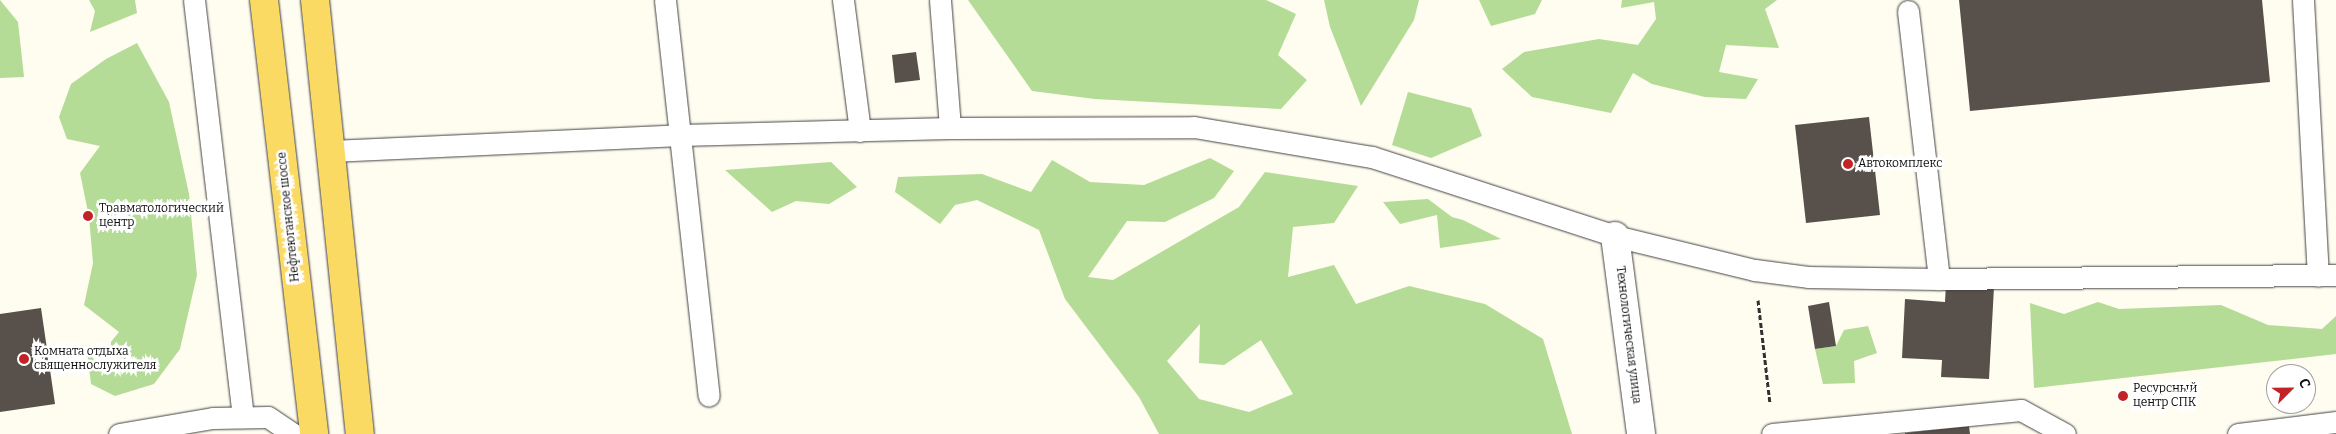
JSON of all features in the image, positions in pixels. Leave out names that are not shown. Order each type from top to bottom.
[{"type":"main road","name":"Нефтеюганское шоссе","points":[[264,0],[314,434]]},
{"type":"main road","points":[[315,0],[360,434]]},
{"type":"street","name":"Технологическая улица","points":[[1615,236],[1641,434]]},
{"type":"lane","points":[[194,0],[243,418]]},
{"type":"lane","points":[[665,0],[709,396]]},
{"type":"lane","points":[[843,0],[860,131]]},
{"type":"lane","points":[[940,0],[950,128]]},
{"type":"lane","points":[[331,151],[680,136],[950,128],[1194,127],[1372,157],[1615,236],[1755,270],[1808,277],[1939,279],[2327,276],[2304,0]]},
{"type":"lane","points":[[1908,11],[1939,279]]},
{"type":"lane","points":[[1772,434],[2021,410],[2065,434]]},
{"type":"lane","points":[[120,434],[214,418],[268,417],[293,434]]},
{"type":"lane","points":[[2238,434],[2336,422]]},
{"type":"path","points":[[1755,270],[1772,434]]},
{"type":"green space","points":[[0,0],[18,22],[24,77],[0,78]]},
{"type":"green space","points":[[89,0],[135,0],[137,13],[90,32],[95,11]]},
{"type":"green space","points":[[968,0],[1266,0],[1296,14],[1278,55],[1307,80],[1281,109],[1095,99],[1032,91]]},
{"type":"green space","points":[[1324,0],[1419,0],[1414,20],[1361,106],[1330,27]]},
{"type":"green space","points":[[1479,0],[1542,0],[1535,14],[1491,26]]},
{"type":"green space","points":[[1622,0],[1777,0],[1765,9],[1779,48],[1726,45],[1719,72],[1758,79],[1746,99],[1705,97],[1652,84],[1633,73],[1611,113],[1532,97],[1502,69],[1524,52],[1599,39],[1638,45],[1656,19],[1654,2],[1621,8]]},
{"type":"green space","points":[[137,43],[169,102],[189,194],[197,275],[180,349],[154,384],[115,396],[91,384],[87,351],[106,348],[119,332],[84,305],[93,263],[89,217],[80,173],[100,146],[67,139],[59,117],[71,84],[106,59]]},
{"type":"green space","points":[[1408,92],[1471,108],[1482,136],[1431,158],[1392,145]]},
{"type":"green space","points":[[1210,158],[1234,171],[1214,198],[1165,222],[1127,221],[1088,277],[1113,280],[1239,207],[1265,172],[1358,186],[1334,223],[1293,227],[1288,277],[1334,265],[1356,304],[1409,286],[1485,304],[1543,339],[1572,434],[1159,434],[1139,397],[1065,299],[1039,230],[977,200],[955,205],[940,224],[895,192],[898,177],[982,174],[1031,192],[1052,160],[1090,182],[1144,185]],"holes":[[[1200,324],[1199,363],[1224,365],[1261,340],[1293,394],[1249,412],[1199,399],[1167,361]]]},
{"type":"green space","points":[[831,162],[857,187],[829,204],[796,201],[772,212],[725,170]]},
{"type":"green space","points":[[1428,199],[1452,217],[1463,220],[1501,239],[1440,248],[1437,215],[1400,224],[1383,202]]},
{"type":"green space","points":[[2098,302],[2119,309],[2221,305],[2268,325],[2322,329],[2336,316],[2336,354],[2034,388],[2030,303],[2064,314]]},
{"type":"green space","points":[[1868,326],[1877,353],[1854,361],[1855,383],[1823,384],[1815,349],[1836,346],[1844,330]]},
{"type":"building","points":[[1959,0],[2262,0],[2270,82],[1970,111]]},
{"type":"building","points":[[916,52],[920,80],[895,83],[892,55]]},
{"type":"building","points":[[1869,117],[1880,215],[1806,223],[1795,125]]},
{"type":"building","points":[[1946,284],[1994,287],[1989,379],[1941,377],[1942,360],[1902,358],[1905,299],[1945,302]]},
{"type":"building","points":[[1829,302],[1836,346],[1815,349],[1808,306]]},
{"type":"building","name":"Комната отдыха священнослужителя","points":[[41,308],[55,404],[0,412],[0,314]]},
{"type":"building","points":[[1969,426],[1970,434],[1905,434],[1905,433]]},
{"type":"place","name":"Автокомплекс","points":[[1848,164]]},
{"type":"place","name":"Травматологический центр","points":[[88,216]]},
{"type":"place","name":"Комната отдыха священнослужителя","points":[[24,359]]},
{"type":"place","name":"Ресурсный центр СПК","points":[[2123,396]]}]
